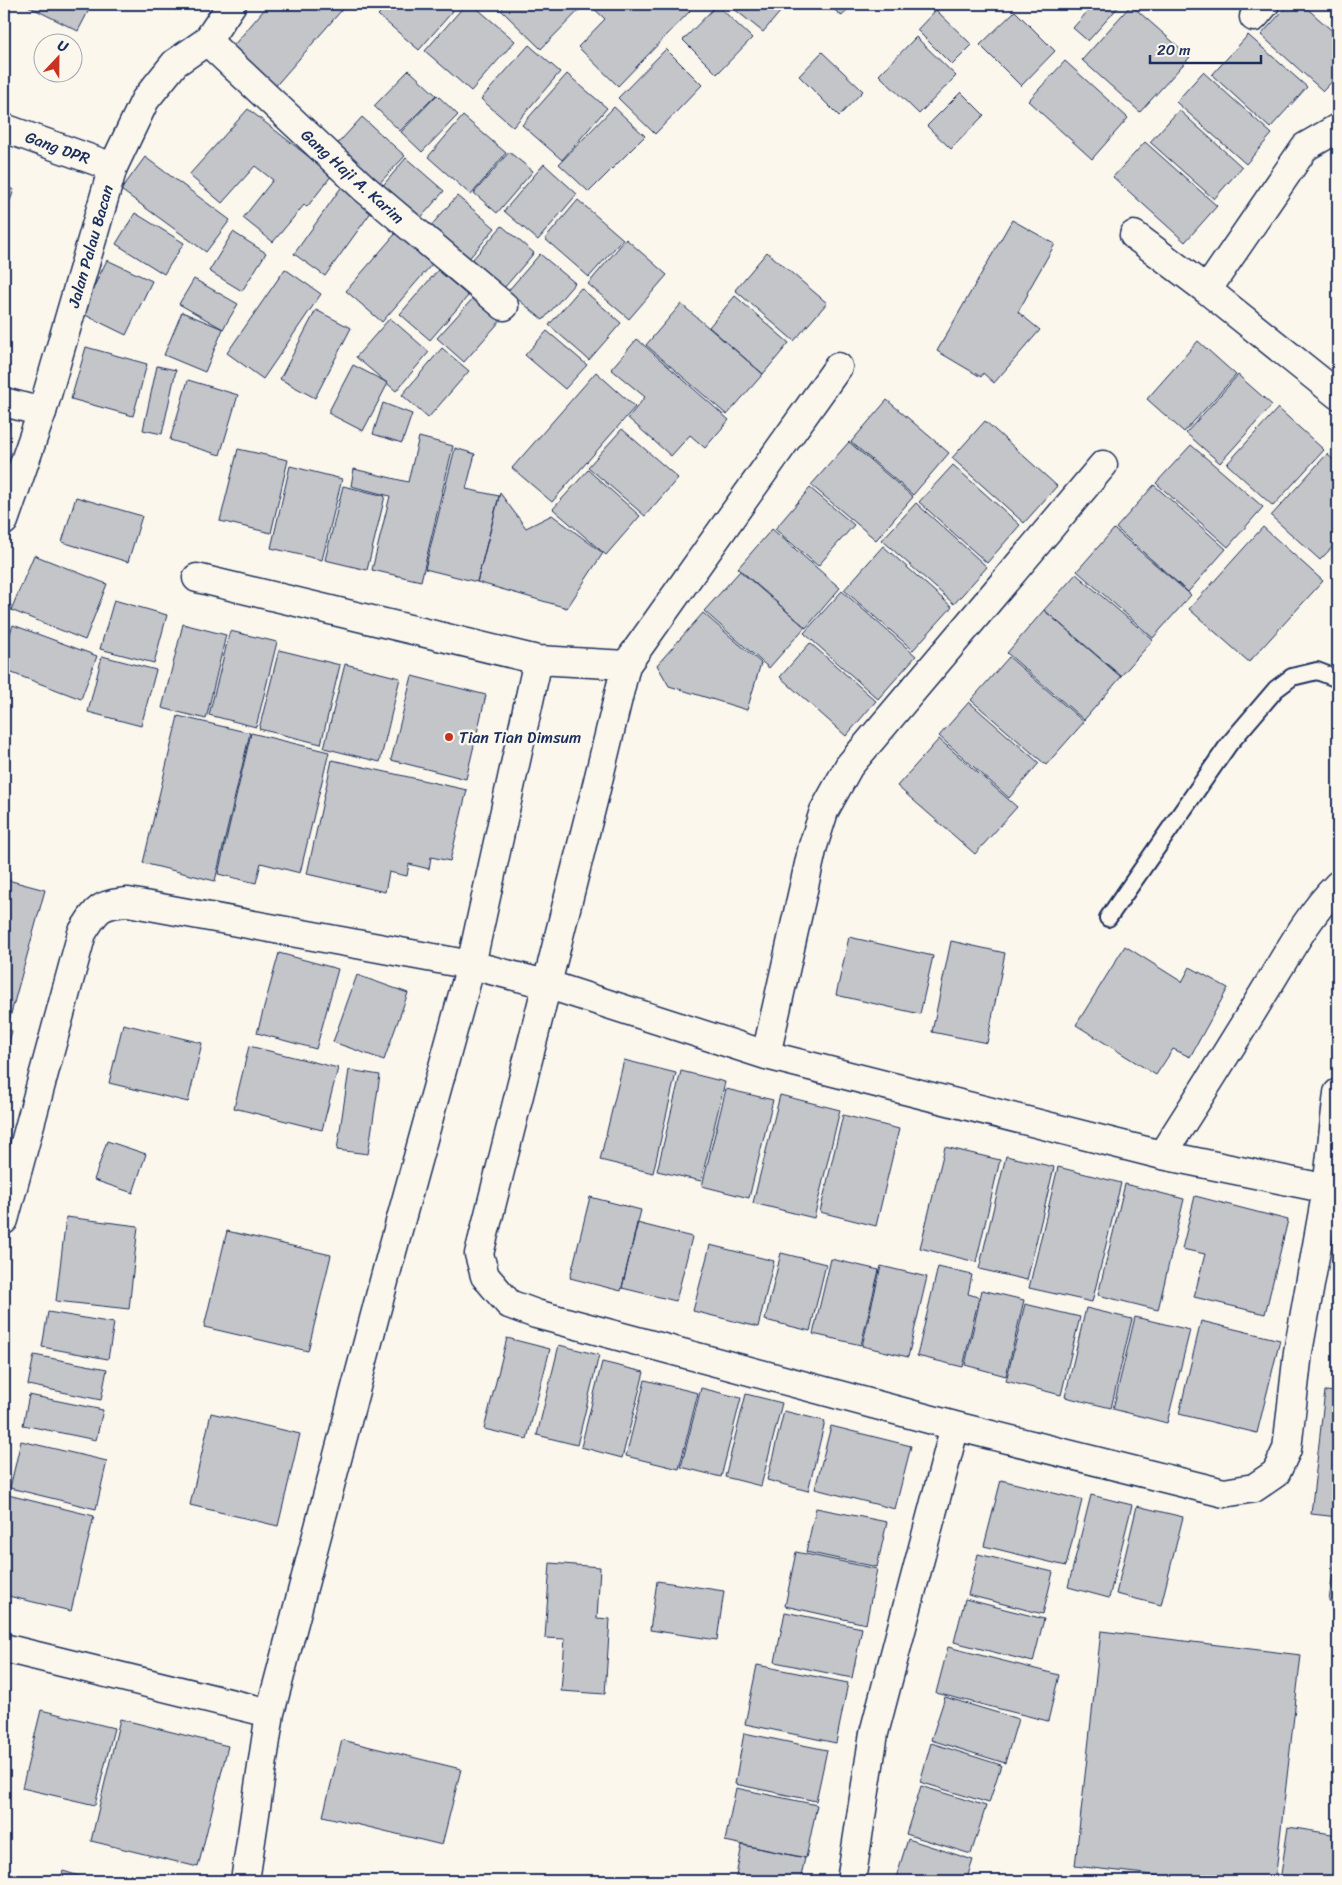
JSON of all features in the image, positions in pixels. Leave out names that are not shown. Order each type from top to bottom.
[{"type":"street","name":"Jalan Palau Bacan","points":[[4,521],[42,412],[113,167],[145,100],[176,63],[207,41],[232,4]]},
{"type":"street","name":"Gang Haji A. Karim","points":[[207,41],[364,188],[504,306]]},
{"type":"street","name":"Gang DPR","points":[[4,128],[113,167]]},
{"type":"street","points":[[1207,290],[1305,147],[1338,128]]},
{"type":"street","points":[[1134,235],[1207,290],[1338,396]]},
{"type":"street","points":[[838,367],[626,665],[479,1254],[485,1276],[510,1304],[536,1314],[955,1426],[1224,1493],[1254,1488],[1276,1473],[1287,1449],[1298,1352],[1332,1190],[1338,1093]]},
{"type":"street","points":[[4,402],[42,412]]},
{"type":"street","points":[[766,1055],[813,846],[824,811],[849,766],[1103,465]]},
{"type":"street","points":[[197,578],[538,660],[626,665]]},
{"type":"street","points":[[245,1881],[270,1713],[388,1266],[471,965],[538,660]]},
{"type":"street","points":[[1162,1155],[1212,1078],[1306,925],[1328,894],[1338,885]]},
{"type":"street","points":[[5,1214],[82,934],[95,913],[103,906],[110,903],[128,902],[471,965],[546,984],[766,1055],[1162,1155],[1332,1190]]},
{"type":"street","points":[[851,1881],[874,1733],[955,1426]]},
{"type":"street","points":[[4,1648],[270,1713]]},
{"type":"lane","points":[[1108,918],[1229,744],[1276,689],[1292,677],[1316,671],[1338,679]]},
{"type":"building","points":[[29,4],[92,4],[78,31],[28,6]]},
{"type":"building","points":[[269,4],[347,4],[272,90],[228,52]]},
{"type":"building","points":[[388,4],[445,4],[453,11],[419,50],[378,15]]},
{"type":"building","points":[[466,4],[472,4],[515,41],[471,91],[425,51]]},
{"type":"building","points":[[507,4],[585,4],[541,49],[501,10]]},
{"type":"building","points":[[589,4],[683,4],[690,11],[618,86],[578,47],[605,19]]},
{"type":"building","points":[[728,4],[787,4],[763,32]]},
{"type":"building","points":[[827,4],[852,4],[842,16]]},
{"type":"building","points":[[1094,4],[1121,4],[1088,41],[1073,28]]},
{"type":"building","points":[[1289,4],[1302,4],[1338,36],[1338,75],[1323,91],[1261,35]]},
{"type":"building","points":[[717,5],[752,38],[717,74],[683,40]]},
{"type":"building","points":[[1131,5],[1190,57],[1140,112],[1082,60]]},
{"type":"building","points":[[936,10],[972,45],[952,65],[917,30]]},
{"type":"building","points":[[1015,11],[1055,51],[1021,86],[980,45]]},
{"type":"building","points":[[1248,35],[1307,87],[1270,128],[1212,75]]},
{"type":"building","points":[[916,37],[956,76],[919,114],[879,75]]},
{"type":"building","points":[[529,45],[560,72],[513,127],[481,99]]},
{"type":"building","points":[[666,49],[702,85],[655,134],[618,98]]},
{"type":"building","points":[[822,52],[863,91],[839,116],[799,76]]},
{"type":"building","points":[[1065,61],[1128,118],[1092,159],[1028,101]]},
{"type":"building","points":[[409,70],[436,95],[400,131],[374,106]]},
{"type":"building","points":[[1203,72],[1272,134],[1246,164],[1176,102]]},
{"type":"building","points":[[567,74],[607,108],[562,160],[522,125]]},
{"type":"building","points":[[961,92],[984,115],[951,149],[927,126]]},
{"type":"building","points":[[437,95],[458,115],[422,152],[401,132]]},
{"type":"building","points":[[614,107],[645,136],[589,192],[559,164]]},
{"type":"building","points":[[248,109],[332,175],[307,207],[304,205],[273,242],[243,218],[273,180],[255,166],[222,203],[189,175]]},
{"type":"building","points":[[1179,110],[1242,167],[1214,199],[1150,142]]},
{"type":"building","points":[[463,116],[506,153],[471,195],[428,157]]},
{"type":"building","points":[[362,117],[405,156],[374,189],[332,150]]},
{"type":"building","points":[[1145,142],[1217,206],[1185,242],[1113,177]]},
{"type":"building","points":[[509,152],[533,171],[497,213],[474,193]]},
{"type":"building","points":[[145,157],[230,220],[206,252],[121,190]]},
{"type":"building","points":[[406,158],[444,191],[418,221],[380,189]]},
{"type":"building","points":[[544,164],[577,194],[538,240],[504,211]]},
{"type":"building","points":[[345,182],[377,204],[325,276],[294,254]]},
{"type":"building","points":[[4,186],[14,190],[4,217]]},
{"type":"building","points":[[457,196],[495,228],[466,262],[428,229]]},
{"type":"building","points":[[578,200],[623,239],[589,277],[545,239]]},
{"type":"building","points":[[135,213],[184,243],[164,274],[116,244]]},
{"type":"building","points":[[1012,220],[1055,244],[1018,312],[1040,330],[994,383],[983,373],[981,377],[937,351]]},
{"type":"building","points":[[502,226],[534,253],[504,288],[472,260]]},
{"type":"building","points":[[233,232],[266,253],[242,291],[209,271]]},
{"type":"building","points":[[396,233],[432,264],[382,322],[346,291]]},
{"type":"building","points":[[626,239],[667,275],[629,319],[588,284]]},
{"type":"building","points":[[767,252],[827,303],[794,341],[735,290]]},
{"type":"building","points":[[540,254],[575,283],[543,320],[508,291]]},
{"type":"building","points":[[107,260],[152,281],[126,335],[81,313]]},
{"type":"building","points":[[285,269],[321,294],[263,379],[227,353]]},
{"type":"building","points":[[438,270],[468,296],[430,340],[400,314]]},
{"type":"building","points":[[194,279],[238,304],[223,329],[179,304]]},
{"type":"building","points":[[581,288],[621,323],[589,360],[549,325]]},
{"type":"building","points":[[475,296],[502,319],[464,362],[437,338]]},
{"type":"building","points":[[735,296],[789,343],[763,374],[709,327]]},
{"type":"building","points":[[681,304],[763,374],[727,415],[646,345]]},
{"type":"building","points":[[316,310],[351,328],[315,398],[280,379]]},
{"type":"building","points":[[182,312],[223,329],[205,372],[164,355]]},
{"type":"building","points":[[390,318],[429,352],[396,391],[356,357]]},
{"type":"building","points":[[547,331],[587,365],[565,389],[525,355]]},
{"type":"building","points":[[1338,336],[1338,368],[1335,368]]},
{"type":"building","points":[[637,339],[729,420],[705,448],[690,435],[671,456],[628,418],[645,397],[611,369]]},
{"type":"building","points":[[1198,341],[1236,375],[1184,432],[1147,399]]},
{"type":"building","points":[[86,347],[147,364],[133,416],[71,399]]},
{"type":"building","points":[[442,348],[469,371],[428,418],[402,395]]},
{"type":"building","points":[[353,365],[388,383],[363,431],[328,413]]},
{"type":"building","points":[[157,366],[176,370],[162,434],[143,430]]},
{"type":"building","points":[[596,372],[635,407],[552,502],[512,468]]},
{"type":"building","points":[[1238,375],[1272,405],[1220,463],[1186,433]]},
{"type":"building","points":[[188,380],[238,395],[220,455],[170,440]]},
{"type":"building","points":[[887,400],[949,453],[913,495],[851,442]]},
{"type":"building","points":[[383,403],[412,414],[402,443],[373,434]]},
{"type":"building","points":[[1278,408],[1324,450],[1273,506],[1227,464]]},
{"type":"building","points":[[4,413],[12,415],[4,446]]},
{"type":"building","points":[[985,421],[1057,486],[1024,523],[952,458]]},
{"type":"building","points":[[622,429],[678,478],[645,516],[588,467]]},
{"type":"building","points":[[419,437],[453,446],[421,581],[372,570],[390,496],[351,486],[354,469],[408,482]]},
{"type":"building","points":[[849,442],[913,497],[876,540],[811,485]]},
{"type":"building","points":[[1191,445],[1263,507],[1228,547],[1156,483]]},
{"type":"building","points":[[455,448],[475,454],[466,489],[499,496],[477,582],[425,569]]},
{"type":"building","points":[[238,449],[288,460],[271,533],[220,521]]},
{"type":"building","points":[[1327,454],[1338,464],[1338,541],[1320,560],[1271,516]]},
{"type":"building","points":[[953,465],[1020,525],[987,563],[919,502]]},
{"type":"building","points":[[290,466],[342,479],[322,560],[271,548]]},
{"type":"building","points":[[588,470],[640,516],[606,555],[553,509]]},
{"type":"building","points":[[1154,485],[1226,549],[1188,592],[1116,528]]},
{"type":"building","points":[[343,486],[385,496],[367,570],[325,560]]},
{"type":"building","points":[[810,488],[854,525],[818,566],[775,529]]},
{"type":"building","points":[[500,493],[526,528],[552,515],[603,553],[567,608],[477,582]]},
{"type":"building","points":[[76,497],[142,516],[128,562],[62,542]]},
{"type":"building","points":[[916,503],[987,567],[954,604],[882,540]]},
{"type":"building","points":[[1263,527],[1323,581],[1249,662],[1189,609]]},
{"type":"building","points":[[772,529],[840,588],[806,628],[738,568]]},
{"type":"building","points":[[1114,529],[1191,595],[1153,638],[1077,571]]},
{"type":"building","points":[[883,546],[952,607],[913,650],[844,590]]},
{"type":"building","points":[[34,555],[107,584],[85,640],[11,610]]},
{"type":"building","points":[[740,571],[805,627],[769,668],[704,611]]},
{"type":"building","points":[[1076,574],[1153,640],[1121,676],[1044,610]]},
{"type":"building","points":[[842,591],[916,656],[878,699],[804,633]]},
{"type":"building","points":[[114,600],[167,615],[154,663],[100,649]]},
{"type":"building","points":[[1044,610],[1121,677],[1084,720],[1007,653]]},
{"type":"building","points":[[703,613],[761,663],[747,710],[669,686],[657,665]]},
{"type":"building","points":[[183,624],[226,635],[206,719],[162,708]]},
{"type":"building","points":[[13,625],[97,656],[81,699],[4,670],[4,651]]},
{"type":"building","points":[[230,631],[277,642],[256,727],[209,715]]},
{"type":"building","points":[[810,643],[876,701],[846,736],[780,677]]},
{"type":"building","points":[[279,650],[340,665],[321,744],[259,729]]},
{"type":"building","points":[[102,656],[156,670],[141,726],[88,712]]},
{"type":"building","points":[[1009,657],[1084,722],[1046,765],[971,700]]},
{"type":"building","points":[[345,664],[400,678],[380,762],[324,748]]},
{"type":"building","points":[[412,676],[486,695],[466,779],[391,760]]},
{"type":"building","points":[[969,702],[1039,763],[1009,798],[939,736]]},
{"type":"building","points":[[178,716],[250,733],[215,881],[143,863]]},
{"type":"building","points":[[251,733],[329,752],[300,873],[261,863],[256,883],[218,874]]},
{"type":"building","points":[[939,739],[1017,807],[975,854],[897,786]]},
{"type":"building","points":[[332,760],[467,790],[450,861],[431,857],[429,869],[409,864],[407,876],[389,872],[385,892],[307,874]]},
{"type":"building","points":[[4,879],[45,890],[9,1021],[4,1019]]},
{"type":"building","points":[[849,937],[933,956],[920,1014],[836,995]]},
{"type":"building","points":[[951,941],[1005,953],[987,1043],[932,1032]]},
{"type":"building","points":[[1125,946],[1182,982],[1190,967],[1228,988],[1190,1057],[1173,1049],[1156,1075],[1076,1025]]},
{"type":"building","points":[[279,953],[338,969],[316,1049],[257,1033]]},
{"type":"building","points":[[357,975],[408,993],[384,1060],[333,1042]]},
{"type":"building","points":[[123,1024],[202,1043],[188,1102],[109,1083]]},
{"type":"building","points":[[4,1028],[12,1031],[4,1061]]},
{"type":"building","points":[[249,1046],[338,1068],[322,1130],[234,1108]]},
{"type":"building","points":[[624,1060],[676,1073],[653,1173],[600,1160]]},
{"type":"building","points":[[349,1070],[380,1075],[368,1154],[337,1150]]},
{"type":"building","points":[[681,1071],[725,1082],[701,1181],[657,1171]]},
{"type":"building","points":[[726,1089],[773,1100],[749,1198],[702,1186]]},
{"type":"building","points":[[780,1095],[840,1110],[814,1218],[753,1203]]},
{"type":"building","points":[[843,1115],[899,1129],[876,1226],[820,1212]]},
{"type":"building","points":[[107,1141],[146,1154],[133,1193],[94,1180]]},
{"type":"building","points":[[945,1147],[1000,1160],[976,1262],[920,1248]]},
{"type":"building","points":[[1006,1156],[1054,1167],[1027,1280],[979,1269]]},
{"type":"building","points":[[1058,1167],[1121,1183],[1092,1302],[1029,1288]]},
{"type":"building","points":[[1125,1184],[1184,1199],[1158,1310],[1098,1295]]},
{"type":"building","points":[[1195,1196],[1288,1220],[1265,1314],[1194,1297],[1205,1254],[1182,1249]]},
{"type":"building","points":[[590,1197],[641,1210],[621,1291],[570,1278]]},
{"type":"building","points":[[66,1217],[138,1226],[129,1309],[56,1301]]},
{"type":"building","points":[[637,1223],[692,1237],[676,1301],[622,1288]]},
{"type":"building","points":[[227,1231],[331,1255],[308,1351],[204,1327]]},
{"type":"building","points":[[710,1245],[774,1261],[758,1327],[693,1311]]},
{"type":"building","points":[[781,1253],[826,1264],[810,1331],[765,1320]]},
{"type":"building","points":[[831,1259],[879,1270],[861,1345],[813,1334]]},
{"type":"building","points":[[881,1266],[927,1277],[908,1357],[862,1346]]},
{"type":"building","points":[[938,1267],[972,1275],[968,1294],[979,1297],[963,1367],[917,1356]]},
{"type":"building","points":[[982,1290],[1024,1300],[1006,1376],[965,1365]]},
{"type":"building","points":[[1025,1304],[1080,1317],[1061,1395],[1006,1381]]},
{"type":"building","points":[[1086,1308],[1132,1319],[1111,1408],[1065,1397]]},
{"type":"building","points":[[48,1312],[114,1323],[108,1359],[42,1347]]},
{"type":"building","points":[[1135,1317],[1190,1330],[1167,1423],[1113,1409]]},
{"type":"building","points":[[1201,1321],[1280,1340],[1257,1433],[1179,1414]]},
{"type":"building","points":[[507,1338],[550,1349],[527,1439],[484,1429]]},
{"type":"building","points":[[559,1345],[599,1355],[577,1445],[537,1435]]},
{"type":"building","points":[[34,1355],[107,1369],[101,1400],[28,1385]]},
{"type":"building","points":[[602,1362],[644,1372],[622,1458],[581,1447]]},
{"type":"building","points":[[645,1380],[698,1393],[679,1469],[626,1456]]},
{"type":"building","points":[[701,1388],[741,1398],[721,1477],[681,1467]]},
{"type":"building","points":[[1325,1391],[1338,1392],[1338,1517],[1311,1514]]},
{"type":"building","points":[[746,1394],[782,1403],[761,1486],[725,1477]]},
{"type":"building","points":[[29,1395],[103,1410],[96,1440],[23,1425]]},
{"type":"building","points":[[784,1411],[825,1421],[808,1491],[767,1480]]},
{"type":"building","points":[[211,1413],[300,1434],[278,1526],[190,1505]]},
{"type":"building","points":[[831,1426],[911,1446],[895,1509],[815,1489]]},
{"type":"building","points":[[21,1441],[107,1461],[96,1509],[10,1488]]},
{"type":"building","points":[[1001,1480],[1082,1500],[1066,1566],[984,1546]]},
{"type":"building","points":[[4,1494],[94,1516],[71,1611],[4,1595]]},
{"type":"building","points":[[1091,1495],[1132,1505],[1109,1598],[1068,1587]]},
{"type":"building","points":[[1137,1506],[1183,1517],[1161,1605],[1116,1594]]},
{"type":"building","points":[[816,1508],[887,1522],[877,1567],[806,1552]]},
{"type":"building","points":[[796,1552],[877,1569],[866,1624],[785,1606]]},
{"type":"building","points":[[978,1554],[1053,1572],[1043,1614],[968,1595]]},
{"type":"building","points":[[1335,1557],[1338,1558],[1338,1602],[1329,1601]]},
{"type":"building","points":[[550,1563],[600,1567],[597,1618],[610,1619],[605,1694],[561,1691],[565,1639],[545,1638]]},
{"type":"building","points":[[657,1581],[724,1591],[717,1640],[650,1630]]},
{"type":"building","points":[[965,1599],[1044,1619],[1033,1662],[954,1642]]},
{"type":"building","points":[[785,1612],[862,1628],[852,1678],[775,1662]]},
{"type":"building","points":[[1101,1631],[1301,1655],[1275,1881],[1205,1881],[1075,1866]]},
{"type":"building","points":[[948,1647],[1059,1675],[1048,1721],[936,1693]]},
{"type":"building","points":[[757,1665],[848,1683],[836,1743],[745,1724]]},
{"type":"building","points":[[945,1697],[1018,1719],[1005,1763],[931,1740]]},
{"type":"building","points":[[41,1710],[114,1728],[95,1805],[22,1788]]},
{"type":"building","points":[[120,1719],[228,1746],[198,1867],[91,1841]]},
{"type":"building","points":[[744,1733],[827,1750],[816,1801],[735,1784]]},
{"type":"building","points":[[4,1736],[7,1736],[4,1757]]},
{"type":"building","points":[[342,1740],[461,1769],[442,1845],[323,1816]]},
{"type":"building","points":[[931,1743],[1001,1765],[989,1803],[920,1782]]},
{"type":"building","points":[[921,1786],[986,1806],[971,1854],[906,1834]]},
{"type":"building","points":[[736,1788],[817,1805],[806,1858],[725,1841]]},
{"type":"building","points":[[1288,1827],[1338,1835],[1338,1881],[1280,1881]]},
{"type":"building","points":[[908,1839],[973,1860],[966,1881],[895,1881]]},
{"type":"building","points":[[742,1845],[805,1858],[800,1881],[735,1881]]},
{"type":"building","points":[[63,1871],[96,1881],[60,1881]]},
{"type":"place","name":"Tian Tian Dimsum","points":[[449,737]]}]
